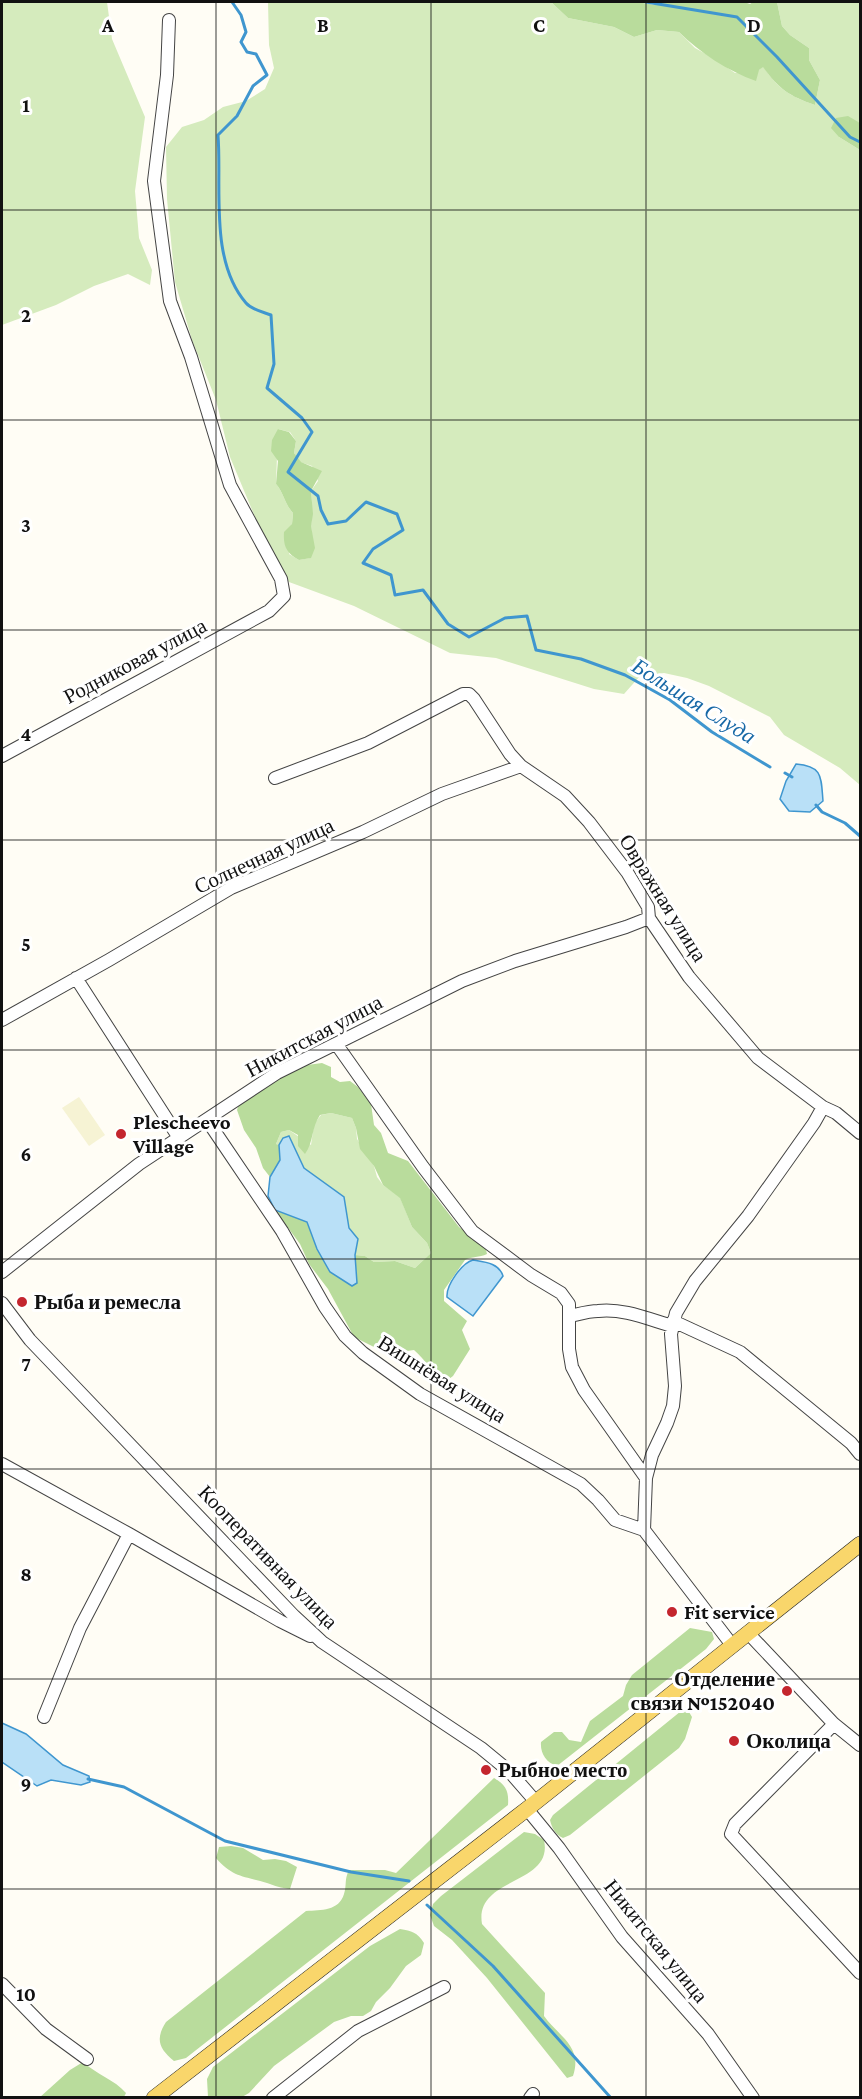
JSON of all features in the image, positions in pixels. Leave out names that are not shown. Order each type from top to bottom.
[{"type":"main road","points":[[154,2097],[532,1806],[732,1645],[861,1545]]},
{"type":"street","name":"Родниковая улица","points":[[2,756],[269,611],[284,596],[281,579],[230,485],[191,357],[170,301],[154,181],[167,75],[169,20]]},
{"type":"street","name":"Овражная улица","points":[[275,778],[368,743],[463,694],[469,694],[510,754],[521,766],[565,796],[589,822],[627,872],[648,907],[649,918],[689,977],[758,1058],[823,1107],[836,1113],[861,1132]]},
{"type":"street","name":"Солнечная улица","points":[[2,1020],[231,888],[363,832],[442,794],[521,766]]},
{"type":"street","name":"Никитская улица","points":[[2,1272],[139,1164],[278,1073],[462,981],[515,961],[649,918]]},
{"type":"street","points":[[76,978],[179,1138]]},
{"type":"street","points":[[337,1045],[423,1167],[472,1231],[531,1275],[561,1293],[569,1304],[569,1349],[572,1367],[595,1407],[646,1478]]},
{"type":"street","points":[[732,1645],[644,1530],[646,1478],[652,1455],[668,1423],[673,1406],[675,1386],[672,1324],[684,1297],[695,1281],[748,1216],[823,1107]]},
{"type":"street","name":"Вишнёвая улица","points":[[207,1120],[282,1231],[345,1336],[363,1353],[420,1394],[581,1484],[615,1520],[644,1530]]},
{"type":"street","name":"Кооперативная улица","points":[[2,1303],[30,1340],[294,1616],[322,1642],[481,1748],[509,1771],[532,1806]]},
{"type":"street","points":[[570,1316],[597,1311],[634,1314],[672,1324],[740,1352],[851,1443],[861,1454]]},
{"type":"street","points":[[2,1464],[280,1621],[322,1642]]},
{"type":"street","points":[[44,1717],[80,1628],[129,1534]]},
{"type":"street","points":[[748,1633],[834,1724],[861,1745]]},
{"type":"street","points":[[834,1724],[735,1824],[731,1834],[861,1973]]},
{"type":"street","name":"Никитская улица","points":[[532,1806],[622,1937],[708,2034],[753,2097]]},
{"type":"street","points":[[2,1984],[46,2029],[87,2059]]},
{"type":"street","points":[[273,2097],[358,2031],[444,1987]]},
{"type":"shaded area","points":[[79,1097],[105,1135],[89,1146],[62,1108]]},
{"type":"green space","points":[[2,2],[107,2],[112,39],[145,117],[135,191],[139,238],[152,270],[150,285],[128,274],[2,325]]},
{"type":"green space","points":[[268,2],[551,2],[568,18],[614,27],[634,37],[657,30],[679,32],[695,48],[735,73],[759,70],[763,66],[785,91],[815,105],[820,80],[809,60],[809,48],[790,35],[782,26],[777,2],[860,2],[860,123],[858,122],[839,137],[860,150],[860,785],[840,768],[784,735],[770,717],[709,686],[687,678],[664,673],[640,676],[624,694],[594,689],[496,658],[450,653],[354,606],[289,582],[279,567],[255,517],[230,457],[216,400],[192,340],[175,282],[167,199],[166,147],[182,127],[204,120],[223,107],[246,101],[265,89],[274,68],[269,45]],"holes":[[[278,429],[290,432],[296,441],[294,453],[300,462],[312,466],[318,481],[311,491],[312,553],[310,558],[299,560],[289,554],[293,513],[276,484]]]},
{"type":"green space","points":[[551,2],[637,2],[655,5],[658,2],[744,2],[750,4],[777,2],[782,26],[790,35],[809,48],[809,60],[820,80],[815,105],[785,91],[763,67],[759,70],[756,81],[746,77],[715,61],[679,32],[657,30],[634,37],[614,27],[568,18]]},
{"type":"green space","points":[[848,116],[860,123],[860,150],[839,137],[831,128],[836,118]]},
{"type":"green space","points":[[278,429],[289,432],[296,441],[294,453],[301,462],[322,471],[311,491],[313,514],[311,526],[315,548],[311,558],[299,560],[291,555],[285,546],[284,532],[292,524],[293,513],[276,484],[278,461],[271,451],[272,440]]},
{"type":"green space","points":[[322,1063],[331,1067],[331,1077],[340,1082],[350,1081],[358,1087],[371,1104],[374,1125],[381,1133],[388,1153],[408,1161],[459,1227],[485,1246],[487,1254],[465,1260],[444,1290],[444,1301],[467,1321],[462,1330],[470,1349],[453,1376],[445,1382],[414,1350],[393,1353],[382,1351],[354,1337],[328,1289],[309,1264],[300,1244],[275,1210],[307,1222],[317,1249],[357,1282],[355,1255],[365,1256],[374,1262],[395,1261],[415,1268],[431,1253],[427,1243],[412,1227],[400,1198],[383,1185],[374,1166],[360,1149],[352,1118],[331,1113],[320,1115],[305,1154],[298,1146],[298,1135],[289,1130],[281,1132],[276,1144],[279,1145],[280,1160],[270,1177],[244,1130],[237,1110],[240,1101],[300,1066]]},
{"type":"green space","points":[[331,1113],[352,1118],[357,1139],[374,1166],[377,1177],[383,1185],[400,1197],[412,1227],[427,1243],[431,1253],[415,1268],[395,1261],[374,1262],[365,1256],[355,1255],[358,1239],[349,1228],[344,1197],[304,1168],[283,1138],[279,1145],[276,1144],[281,1132],[289,1130],[311,1145],[314,1124],[321,1115]]},
{"type":"green space","points":[[690,1628],[712,1632],[714,1639],[706,1649],[557,1766],[544,1757],[541,1742],[554,1732],[562,1732],[569,1740],[581,1742],[590,1721],[623,1696],[632,1675]]},
{"type":"green space","points":[[686,1707],[692,1717],[685,1739],[679,1748],[570,1835],[563,1838],[556,1833],[550,1820],[553,1815]]},
{"type":"green space","points":[[494,1778],[506,1789],[508,1805],[186,2058],[174,2061],[165,2052],[160,2043],[160,2034],[166,2022],[306,1911],[334,1907],[338,1904],[344,1894],[349,1870],[385,1870],[396,1873]]},
{"type":"green space","points":[[524,1832],[535,1834],[544,1840],[544,1855],[537,1866],[527,1874],[501,1888],[490,1897],[483,1908],[482,1924],[545,1993],[544,2016],[568,2043],[575,2057],[573,2076],[567,2078],[487,1978],[452,1940],[434,1926],[430,1915],[433,1904],[441,1896]]},
{"type":"green space","points":[[219,1847],[243,1848],[263,1860],[286,1861],[297,1867],[290,1889],[240,1875],[222,1865],[216,1858]]},
{"type":"green space","points":[[400,1929],[408,1930],[419,1936],[424,1943],[421,1955],[406,1966],[371,2011],[363,2016],[351,2016],[334,2022],[274,2066],[249,2093],[242,2097],[208,2097],[207,2079],[213,2067],[370,1946]]},
{"type":"green space","points":[[83,2062],[122,2088],[126,2093],[124,2097],[39,2098],[70,2070]]},
{"type":"water","points":[[796,764],[816,770],[821,779],[823,801],[810,812],[789,811],[780,799],[786,781]]},
{"type":"water","points":[[289,1136],[304,1168],[344,1197],[349,1228],[358,1239],[355,1255],[357,1283],[352,1286],[330,1272],[317,1249],[307,1222],[275,1210],[268,1196],[270,1177],[280,1160],[279,1145],[283,1138]]},
{"type":"water","points":[[473,1260],[495,1266],[503,1276],[473,1316],[447,1297],[447,1292],[464,1265]]},
{"type":"water","points":[[2,1723],[26,1734],[63,1765],[89,1776],[90,1782],[81,1785],[51,1780],[37,1786],[2,1762]]},
{"type":"waterway","name":"Большая Слуда","points":[[232,2],[241,15],[246,32],[241,42],[247,52],[256,54],[267,75],[253,86],[237,116],[218,135],[222,245],[234,286],[248,305],[271,315],[274,364],[267,388],[302,418],[312,432],[288,472],[318,496],[321,510],[328,524],[346,521],[366,502],[397,514],[403,530],[373,549],[363,563],[391,575],[395,595],[423,590],[448,624],[469,637],[505,618],[527,616],[536,650],[581,659],[625,675],[670,700],[712,732],[770,767]]},
{"type":"waterway","points":[[646,2],[737,17],[850,137],[860,142]]},
{"type":"waterway","name":"Большая Слуда","points":[[785,773],[792,777]]},
{"type":"waterway","name":"Большая Слуда","points":[[816,805],[822,812],[845,823],[860,836]]},
{"type":"waterway","points":[[88,1779],[124,1787],[225,1841],[351,1872],[409,1881]]},
{"type":"waterway","points":[[427,1905],[493,1966],[611,2098]]},
{"type":"place","name":"Plescheevo Village","points":[[121,1134]]},
{"type":"place","name":"Рыба и ремесла","points":[[22,1302]]},
{"type":"place","name":"Fit service","points":[[672,1612]]},
{"type":"place","name":"Отделение связи №152040","points":[[787,1691]]},
{"type":"place","name":"Околица","points":[[734,1741]]},
{"type":"place","name":"Рыбное место","points":[[486,1770]]}]
